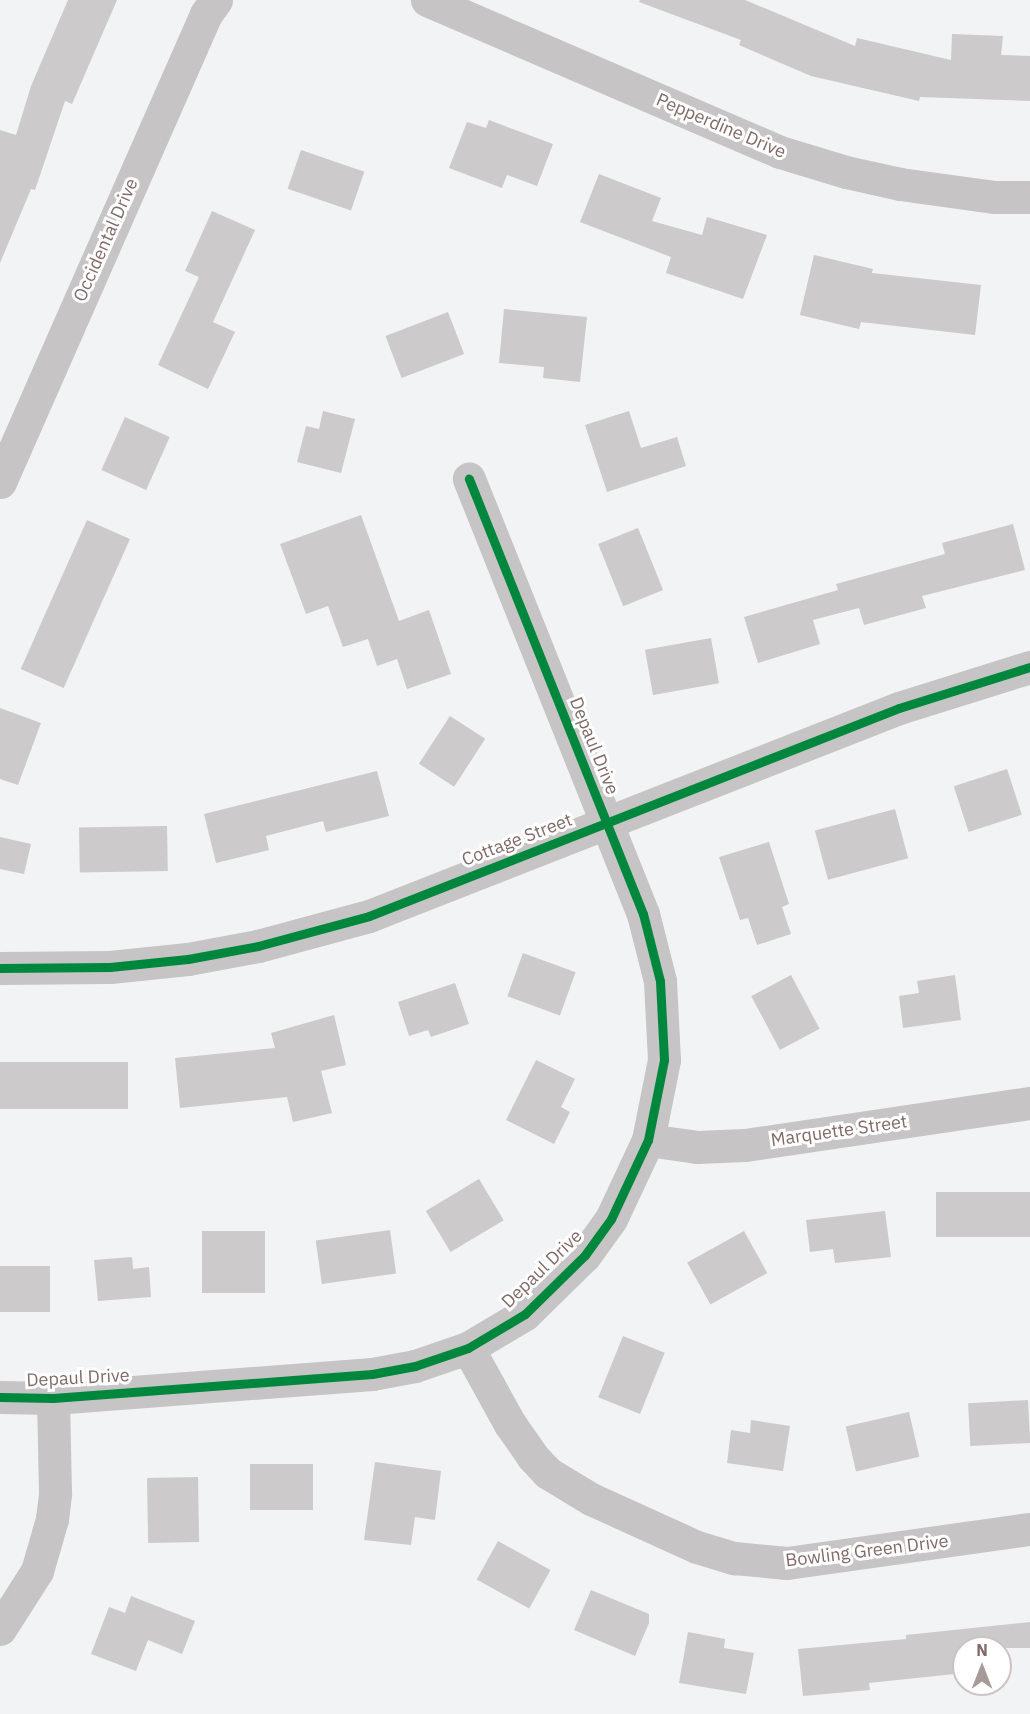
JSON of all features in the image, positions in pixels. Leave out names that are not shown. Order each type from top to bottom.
[{"type":"street","name":"Occidental Drive","points":[[0,482],[206,14],[216,0]]},
{"type":"street","name":"Pepperdine Drive","points":[[427,0],[780,152],[846,172],[900,184],[995,196],[1030,197]]},
{"type":"street","name":"Depaul Drive","points":[[0,1397],[52,1398],[372,1374],[415,1366],[468,1348],[525,1314],[585,1255],[611,1220],[648,1140],[664,1060],[660,981],[643,914],[469,478]]},
{"type":"street","name":"Cottage Street","points":[[0,968],[110,967],[188,959],[258,946],[369,916],[899,708],[1030,667]]},
{"type":"street","name":"Marquette Street","points":[[648,1140],[696,1147],[745,1145],[1030,1104]]},
{"type":"street","name":"Bowling Green Drive","points":[[468,1348],[510,1424],[532,1456],[548,1473],[591,1499],[696,1547],[734,1558],[787,1563],[1030,1529]]},
{"type":"street","points":[[0,1629],[37,1571],[52,1519],[55,1493],[52,1398]]},
{"type":"building","points":[[68,0],[117,0],[72,104],[65,101],[35,190],[31,189],[0,263],[0,130],[16,135],[31,86]]},
{"type":"building","points":[[640,0],[745,0],[855,46],[857,38],[951,60],[952,34],[1003,36],[1001,55],[1030,56],[1030,101],[920,97],[919,101],[811,76],[739,45],[741,40],[639,2]]},
{"type":"building","points":[[489,120],[553,144],[537,186],[507,175],[502,188],[449,168],[467,122],[486,128]]},
{"type":"building","points":[[301,150],[364,172],[351,211],[288,189]]},
{"type":"building","points":[[599,174],[661,198],[652,221],[702,235],[707,217],[767,235],[743,299],[666,273],[671,257],[580,222]]},
{"type":"building","points":[[212,211],[255,230],[213,322],[235,332],[208,389],[158,365],[199,277],[185,271]]},
{"type":"building","points":[[814,255],[873,269],[872,273],[981,285],[975,335],[861,322],[859,329],[800,315]]},
{"type":"building","points":[[504,309],[587,317],[580,382],[543,378],[544,367],[499,363]]},
{"type":"building","points":[[448,312],[464,354],[402,378],[385,336]]},
{"type":"building","points":[[323,411],[355,419],[341,473],[297,462],[306,426],[319,429]]},
{"type":"building","points":[[629,411],[641,448],[677,437],[686,466],[607,492],[585,425]]},
{"type":"building","points":[[125,417],[170,437],[146,490],[101,470]]},
{"type":"building","points":[[361,515],[399,621],[429,610],[451,674],[407,689],[397,659],[377,666],[368,639],[343,647],[328,606],[306,614],[280,544]]},
{"type":"building","points":[[87,520],[130,539],[64,688],[21,669]]},
{"type":"building","points":[[1013,524],[1025,570],[922,596],[926,608],[864,625],[859,608],[813,620],[820,644],[758,663],[744,617],[838,590],[836,584],[945,554],[942,543]]},
{"type":"building","points":[[638,528],[663,590],[623,606],[598,544]]},
{"type":"building","points":[[711,638],[719,683],[653,695],[645,650]]},
{"type":"building","points":[[0,708],[41,723],[18,785],[0,779]]},
{"type":"building","points":[[450,716],[485,739],[454,787],[419,764]]},
{"type":"building","points":[[1007,769],[1022,815],[969,832],[954,786]]},
{"type":"building","points":[[377,771],[389,816],[326,832],[323,821],[266,836],[269,850],[216,863],[204,814]]},
{"type":"building","points":[[895,809],[908,858],[828,880],[815,830]]},
{"type":"building","points":[[167,826],[168,871],[80,873],[79,828]]},
{"type":"building","points":[[0,837],[31,844],[24,874],[0,869]]},
{"type":"building","points":[[769,842],[789,904],[782,907],[791,934],[757,945],[748,918],[740,920],[719,857]]},
{"type":"building","points":[[523,953],[576,972],[560,1015],[507,996]]},
{"type":"building","points":[[791,975],[820,1029],[780,1050],[751,996]]},
{"type":"building","points":[[955,975],[961,1020],[903,1028],[899,996],[919,993],[917,981]]},
{"type":"building","points":[[455,983],[469,1024],[431,1037],[428,1030],[409,1036],[398,1002]]},
{"type":"building","points":[[334,1015],[346,1065],[321,1071],[332,1113],[293,1122],[287,1097],[180,1108],[175,1058],[275,1048],[271,1033]]},
{"type":"building","points":[[536,1060],[575,1079],[561,1107],[570,1112],[554,1144],[506,1120]]},
{"type":"building","points":[[0,1062],[128,1062],[128,1109],[0,1109]]},
{"type":"building","points":[[479,1179],[504,1220],[451,1252],[426,1211]]},
{"type":"building","points":[[936,1192],[1030,1192],[1030,1237],[936,1237]]},
{"type":"building","points":[[885,1211],[891,1257],[835,1263],[833,1249],[810,1252],[806,1220]]},
{"type":"building","points":[[390,1230],[396,1274],[322,1284],[316,1240]]},
{"type":"building","points":[[202,1231],[265,1231],[265,1293],[202,1293]]},
{"type":"building","points":[[744,1231],[767,1273],[710,1304],[687,1263]]},
{"type":"building","points":[[132,1257],[133,1269],[149,1267],[151,1297],[98,1301],[94,1260]]},
{"type":"building","points":[[0,1266],[50,1266],[50,1312],[0,1312]]},
{"type":"building","points":[[623,1336],[665,1353],[640,1414],[598,1397]]},
{"type":"building","points":[[1028,1400],[1030,1443],[970,1446],[968,1403]]},
{"type":"building","points":[[909,1412],[919,1457],[856,1471],[846,1427]]},
{"type":"building","points":[[751,1420],[790,1426],[783,1471],[727,1463],[731,1430],[750,1433]]},
{"type":"building","points":[[375,1462],[441,1471],[435,1520],[415,1517],[411,1545],[364,1540]]},
{"type":"building","points":[[250,1464],[313,1464],[313,1510],[250,1510]]},
{"type":"building","points":[[198,1477],[199,1542],[148,1543],[147,1478]]},
{"type":"building","points":[[498,1541],[550,1570],[529,1609],[477,1579]]},
{"type":"building","points":[[591,1590],[649,1614],[649,1623],[635,1656],[574,1630]]},
{"type":"building","points":[[131,1596],[195,1621],[182,1654],[148,1640],[136,1671],[91,1654],[109,1607],[125,1613]]},
{"type":"building","points":[[1030,1622],[1030,1648],[1012,1648],[1012,1636],[952,1636],[952,1674],[869,1683],[870,1690],[803,1696],[798,1649],[906,1639],[906,1635]]},
{"type":"building","points":[[688,1632],[725,1639],[724,1648],[754,1653],[746,1694],[679,1683]]},
{"type":"cycle path","points":[[0,1397],[53,1398],[372,1374],[415,1366],[468,1348],[525,1314],[585,1255],[611,1219],[648,1140],[664,1060],[660,981],[643,914],[469,478]]},
{"type":"cycle path","points":[[0,968],[110,967],[188,959],[258,946],[369,916],[899,708],[1030,667]]}]
